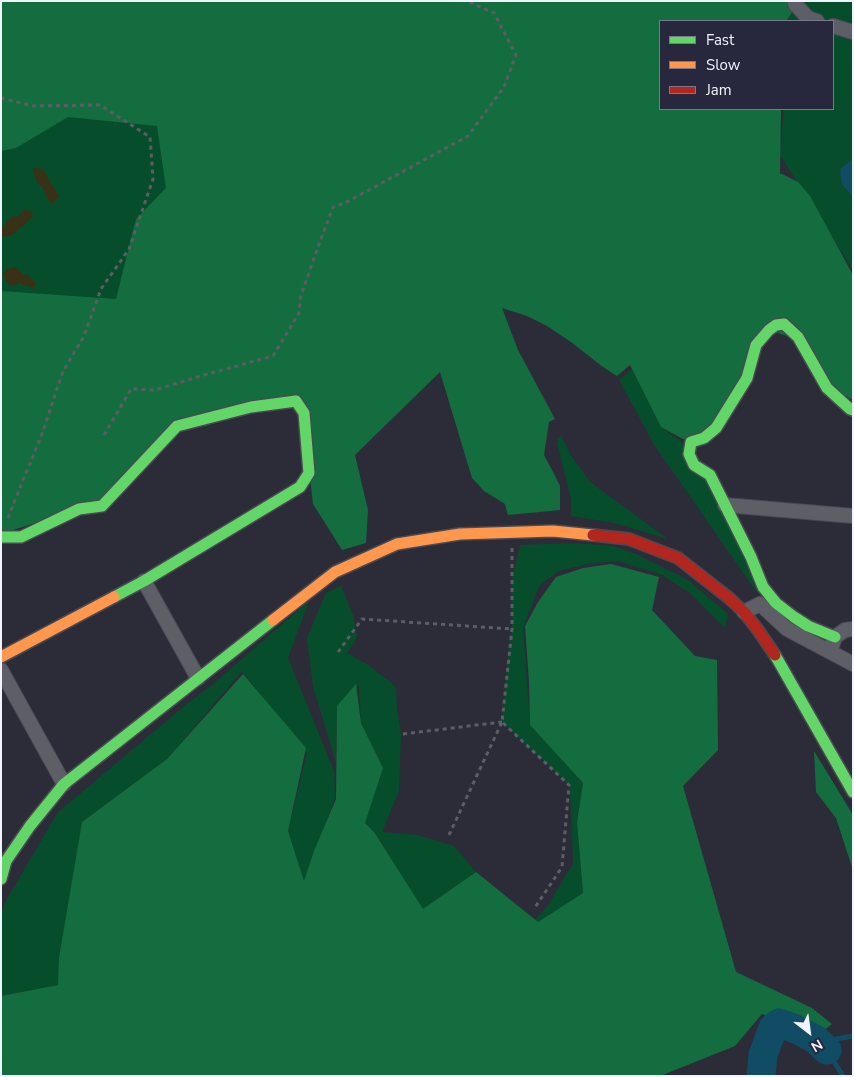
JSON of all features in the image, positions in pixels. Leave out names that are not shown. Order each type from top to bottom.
[{"type":"street","points":[[795,1],[795,4],[808,18],[814,20]]},
{"type":"street","points":[[834,26],[853,32]]},
{"type":"street","points":[[835,638],[808,626],[794,617],[776,603],[763,587],[751,557],[710,474],[694,465],[689,454],[691,442],[704,438],[716,428],[747,378],[756,345],[768,330],[776,325],[784,324],[798,337],[827,388],[853,410]]},
{"type":"street","points":[[1,537],[21,537],[79,509],[102,506],[177,426],[250,407],[296,401],[304,413],[309,473],[300,487],[144,581],[1,657]]},
{"type":"street","points":[[725,505],[853,516]]},
{"type":"street","points":[[1,879],[4,859],[64,784],[335,572],[398,544],[460,534],[552,531],[629,539],[678,558],[744,612],[758,630],[853,792]]},
{"type":"street","points":[[144,581],[198,678]]},
{"type":"street","points":[[744,612],[760,604],[787,629],[853,664]]},
{"type":"street","points":[[830,652],[835,638],[845,630],[853,629]]},
{"type":"street","points":[[1,670],[64,784]]},
{"type":"path","points":[[104,435],[132,390],[155,390],[273,356],[299,313],[301,295],[333,207],[345,203],[468,136],[504,87],[516,55],[494,13],[467,1]]},
{"type":"path","points":[[1,98],[33,106],[100,105],[150,137],[153,179],[129,249],[101,289],[84,336],[63,371],[42,434],[6,525]]},
{"type":"path","points":[[449,835],[502,722],[512,629],[512,532]]},
{"type":"path","points":[[338,652],[362,619],[512,629]]},
{"type":"path","points":[[403,734],[502,722],[569,784],[562,867],[534,909]]},
{"type":"green space","points":[[1,1],[800,1],[787,20],[659,20],[659,110],[781,110],[780,174],[798,182],[810,196],[853,275],[853,400],[835,390],[808,343],[769,330],[704,438],[683,439],[661,427],[630,365],[617,376],[547,326],[527,316],[502,308],[518,350],[555,419],[549,422],[544,455],[560,486],[560,510],[508,515],[505,504],[484,491],[472,478],[440,372],[355,455],[368,510],[366,543],[342,550],[313,504],[301,400],[177,426],[102,501],[1,534],[1,291],[116,299],[136,219],[166,188],[157,126],[68,117],[16,148],[1,151]]},
{"type":"green space","points":[[800,1],[853,1],[853,270],[780,155],[784,110],[834,110],[834,20],[787,20]]},
{"type":"green space","points":[[1,69],[235,71],[124,337],[1,335]]},
{"type":"green space","points":[[632,369],[661,427],[686,445],[711,477],[758,594],[655,446],[619,380]]},
{"type":"green space","points":[[561,435],[570,454],[590,482],[668,539],[615,523],[571,516],[571,499],[557,442]]},
{"type":"green space","points":[[573,543],[613,546],[636,554],[688,580],[728,614],[725,628],[689,592],[660,574],[618,561],[592,563],[558,571],[539,586],[523,628],[530,725],[583,783],[577,822],[583,893],[538,922],[535,920],[548,905],[573,864],[570,786],[502,722],[512,629],[511,584],[520,545]]},
{"type":"green space","points":[[611,564],[659,577],[652,610],[695,656],[717,660],[718,750],[683,786],[736,972],[812,1008],[832,1024],[820,1033],[762,1014],[735,1046],[660,1076],[1,1076],[1,996],[58,985],[59,958],[82,822],[167,759],[243,674],[306,748],[288,831],[304,881],[314,851],[336,799],[337,706],[356,684],[361,723],[383,768],[365,823],[374,832],[423,909],[476,872],[538,922],[583,893],[577,822],[583,783],[530,725],[525,626],[538,602],[556,577],[583,568]]},
{"type":"green space","points":[[341,586],[353,615],[357,638],[347,653],[370,666],[396,687],[401,734],[399,791],[382,832],[417,835],[454,846],[476,872],[423,910],[374,832],[365,823],[382,766],[361,723],[359,685],[337,706],[336,763],[313,686],[307,638],[326,593]]},
{"type":"green space","points":[[309,601],[288,658],[334,771],[335,798],[304,882],[288,831],[307,753],[242,671],[167,759],[82,822],[58,985],[1,996],[1,917],[4,904],[58,812],[212,685]]},
{"type":"green space","points":[[814,751],[853,815],[853,870],[836,818],[816,792]]},
{"type":"sand","points":[[38,167],[45,172],[59,197],[52,204],[48,200],[42,186],[37,183],[33,169]]},
{"type":"sand","points":[[24,210],[31,211],[33,216],[12,235],[3,237],[1,229],[10,218],[19,217],[19,214]]},
{"type":"sand","points":[[16,267],[24,275],[29,275],[37,284],[32,289],[30,286],[20,283],[10,286],[6,281],[3,274],[7,269]]},
{"type":"water","points":[[853,159],[853,197],[842,184],[840,169]]},
{"type":"waterway","points":[[761,1076],[763,1055],[773,1028],[779,1023],[815,1039],[827,1050]]},
{"type":"waterway","points":[[843,1076],[827,1050],[836,1039],[853,1036]]},
{"type":"traffic: fast","points":[[835,637],[808,626],[794,617],[776,603],[763,587],[751,557],[710,475],[694,465],[689,454],[691,442],[704,438],[716,428],[747,378],[756,345],[776,325],[784,324],[798,337],[827,388],[853,410]]},
{"type":"traffic: fast","points":[[1,537],[21,537],[79,509],[102,506],[177,426],[251,407],[296,401],[304,413],[309,473],[300,487],[114,597]]},
{"type":"traffic: fast","points":[[1,879],[6,861],[30,826],[64,784],[273,620]]},
{"type":"traffic: fast","points":[[775,655],[853,792]]},
{"type":"traffic: slow","points":[[273,620],[335,572],[397,544],[460,534],[553,531],[593,535]]},
{"type":"traffic: slow","points":[[1,657],[114,597]]},
{"type":"traffic: jam","points":[[593,535],[629,539],[678,558],[744,612],[775,655]]}]
